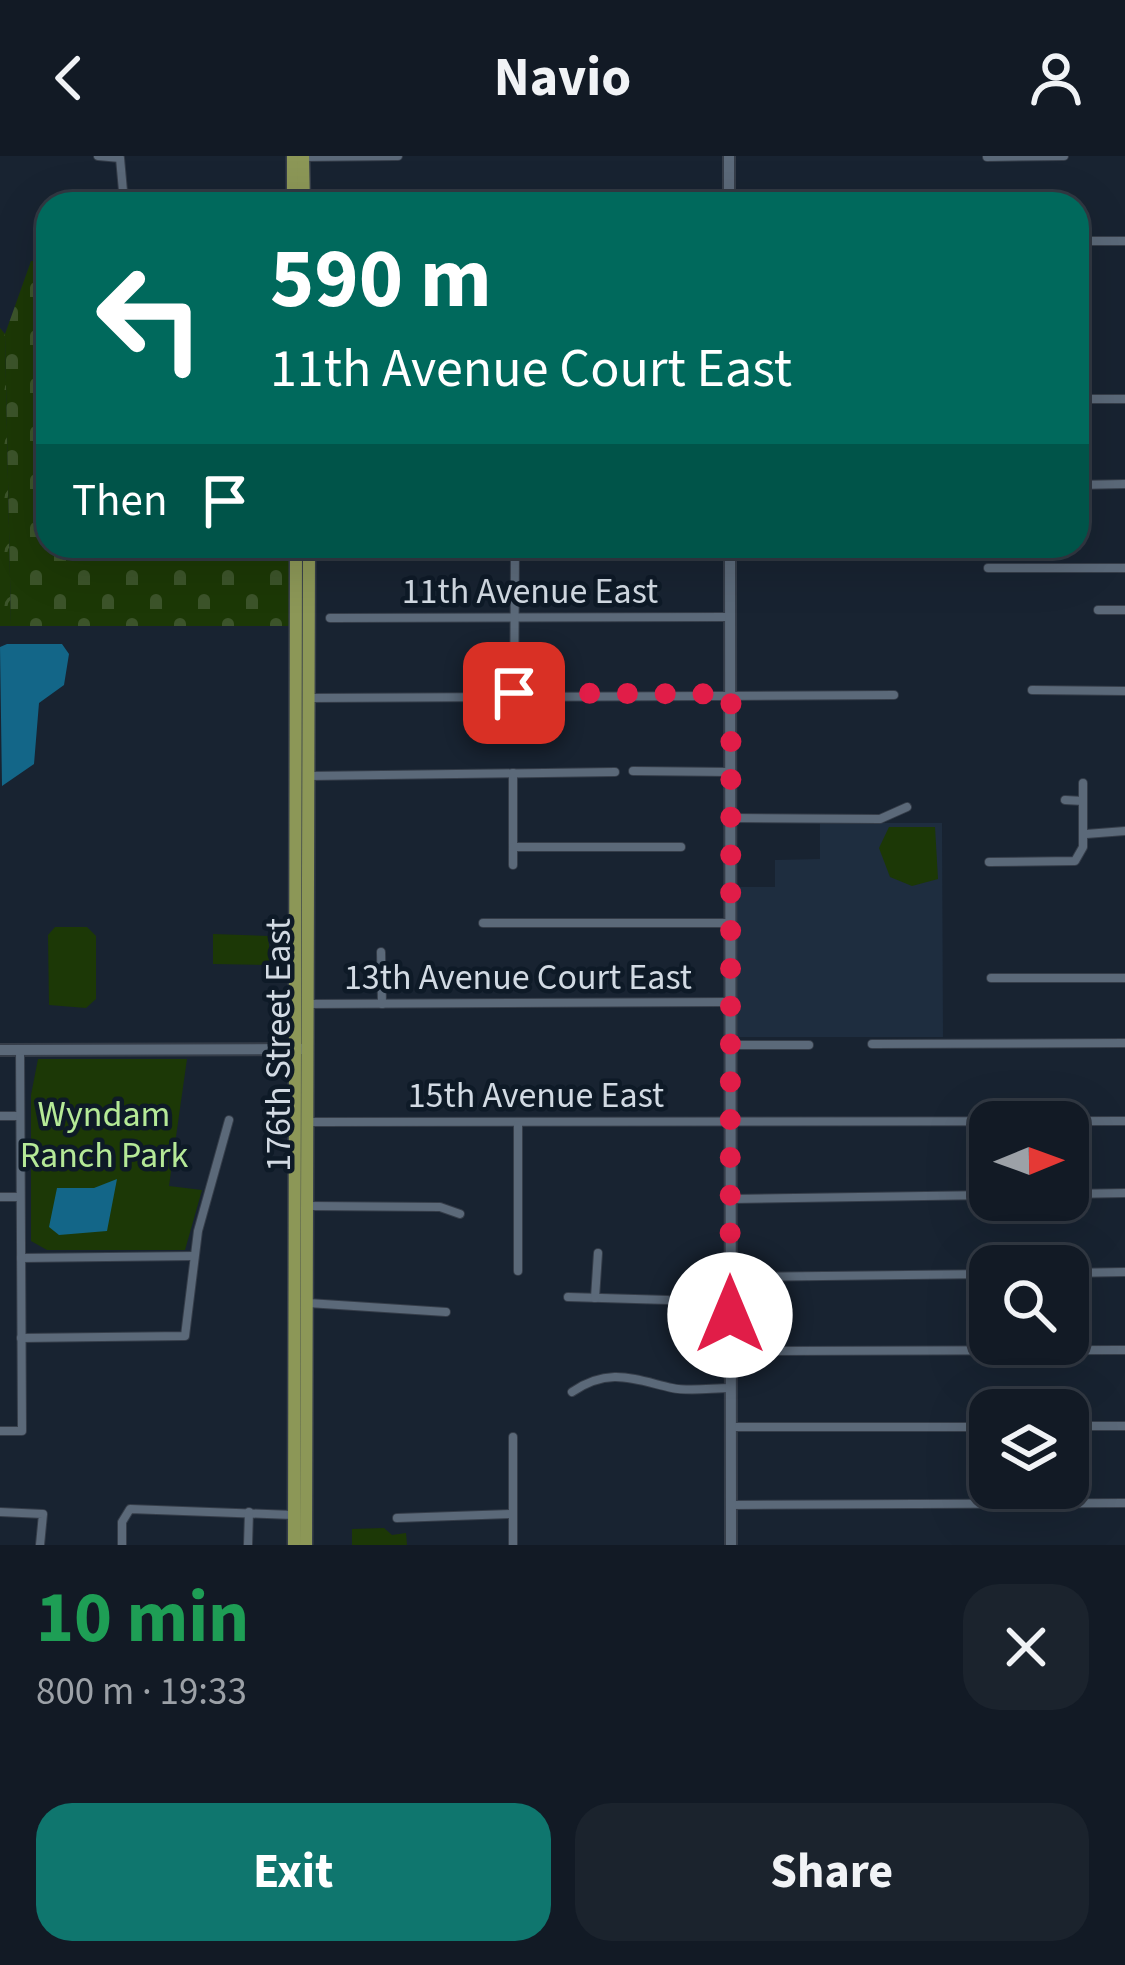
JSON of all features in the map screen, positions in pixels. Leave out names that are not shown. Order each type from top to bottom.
[{"type":"main road","points":[[293,156],[295,192]]},
{"type":"main road","points":[[298,192],[303,156]]},
{"type":"main road","name":"176th Street East","points":[[296,558],[300,1258],[293,1515],[300,1521],[300,1545]]},
{"type":"main road","name":"176th Street East","points":[[300,1545],[307,1303],[300,1258],[306,1206],[306,1122],[300,1049],[307,1004],[308,558]]},
{"type":"main road","points":[[297,638],[302,648],[303,692],[309,698]]},
{"type":"main road","points":[[296,919],[307,1004]]},
{"type":"main road","points":[[293,1435],[305,1494]]},
{"type":"street","points":[[98,156],[120,158],[124,192]]},
{"type":"street","points":[[303,156],[398,156]]},
{"type":"street","points":[[729,156],[729,192]]},
{"type":"street","points":[[987,157],[1064,156]]},
{"type":"street","points":[[1089,241],[1125,241]]},
{"type":"street","points":[[1089,399],[1125,399]]},
{"type":"street","points":[[1089,484],[1125,484]]},
{"type":"street","points":[[514,558],[514,721]]},
{"type":"street","points":[[730,558],[731,1545]]},
{"type":"street","points":[[988,568],[1125,568]]},
{"type":"street","points":[[1098,610],[1125,610]]},
{"type":"street","name":"11th Avenue East","points":[[330,618],[730,616]]},
{"type":"street","points":[[1032,690],[1125,691]]},
{"type":"street","points":[[309,698],[514,693],[894,695]]},
{"type":"street","points":[[633,771],[730,772]]},
{"type":"street","points":[[308,776],[615,772]]},
{"type":"street","points":[[513,773],[513,865]]},
{"type":"street","points":[[989,862],[1070,863],[1079,857],[1084,836],[1083,782]]},
{"type":"street","points":[[1065,800],[1083,801]]},
{"type":"street","points":[[731,818],[880,819],[908,808]]},
{"type":"street","points":[[1084,836],[1095,830],[1125,831]]},
{"type":"street","points":[[513,847],[680,847]]},
{"type":"street","points":[[483,923],[730,923]]},
{"type":"street","points":[[381,952],[382,1004]]},
{"type":"street","points":[[991,978],[1125,978]]},
{"type":"street","name":"13th Avenue Court East","points":[[307,1004],[730,1002]]},
{"type":"street","points":[[872,1044],[1125,1043]]},
{"type":"street","points":[[730,1045],[809,1045]]},
{"type":"street","points":[[0,1050],[300,1049]]},
{"type":"street","points":[[0,1431],[22,1431],[20,1050]]},
{"type":"street","points":[[0,1116],[20,1116]]},
{"type":"street","points":[[21,1338],[184,1336],[194,1256],[229,1120]]},
{"type":"street","name":"15th Avenue East","points":[[306,1122],[1125,1121]]},
{"type":"street","points":[[518,1124],[518,1271]]},
{"type":"street","points":[[1089,1193],[1125,1192]]},
{"type":"street","points":[[730,1199],[969,1195]]},
{"type":"street","points":[[0,1197],[20,1197]]},
{"type":"street","points":[[306,1206],[440,1207],[460,1214]]},
{"type":"street","points":[[595,1298],[598,1253]]},
{"type":"street","points":[[21,1258],[194,1256]]},
{"type":"street","points":[[1089,1273],[1125,1272]]},
{"type":"street","points":[[730,1277],[969,1274]]},
{"type":"street","points":[[568,1297],[668,1300],[698,1314],[730,1315]]},
{"type":"street","points":[[307,1303],[446,1312]]},
{"type":"street","points":[[730,1352],[1125,1350]]},
{"type":"street","points":[[572,1392],[612,1375],[642,1376],[677,1388],[730,1388]]},
{"type":"street","points":[[1089,1426],[1125,1426]]},
{"type":"street","points":[[730,1427],[969,1427]]},
{"type":"street","points":[[512,1545],[513,1437]]},
{"type":"street","points":[[730,1505],[1125,1503]]},
{"type":"street","points":[[0,1512],[36,1512],[45,1518],[40,1545]]},
{"type":"street","points":[[248,1545],[249,1512]]},
{"type":"street","points":[[122,1545],[125,1513],[293,1515]]},
{"type":"street","points":[[397,1518],[513,1514]]},
{"type":"shaded area","points":[[820,823],[942,823],[943,1037],[736,1037],[736,887],[775,887],[775,860],[820,859]]},
{"type":"green space","points":[[31,261],[36,261],[36,558],[289,558],[289,626],[11,626],[5,334]]},
{"type":"green space","points":[[0,328],[5,334],[11,626],[0,626]]},
{"type":"green space","points":[[889,827],[935,827],[938,879],[912,886],[890,877],[879,848]]},
{"type":"green space","points":[[55,927],[87,927],[96,936],[96,999],[86,1008],[49,1005],[48,935]]},
{"type":"green space","points":[[213,934],[268,936],[271,965],[213,964]]},
{"type":"green space","name":"Wyndam Ranch Park","points":[[38,1059],[187,1059],[169,1186],[202,1190],[185,1250],[47,1250],[31,1241],[31,1095]]},
{"type":"green space","points":[[384,1528],[392,1535],[406,1533],[407,1545],[352,1545],[352,1529]]},
{"type":"water","points":[[62,644],[69,654],[64,685],[39,703],[34,764],[2,786],[0,647]]},
{"type":"water","points":[[117,1179],[107,1231],[59,1235],[49,1227],[57,1188],[94,1188]]},
{"type":"route","points":[[514,693],[731,694],[730,1315]]}]
